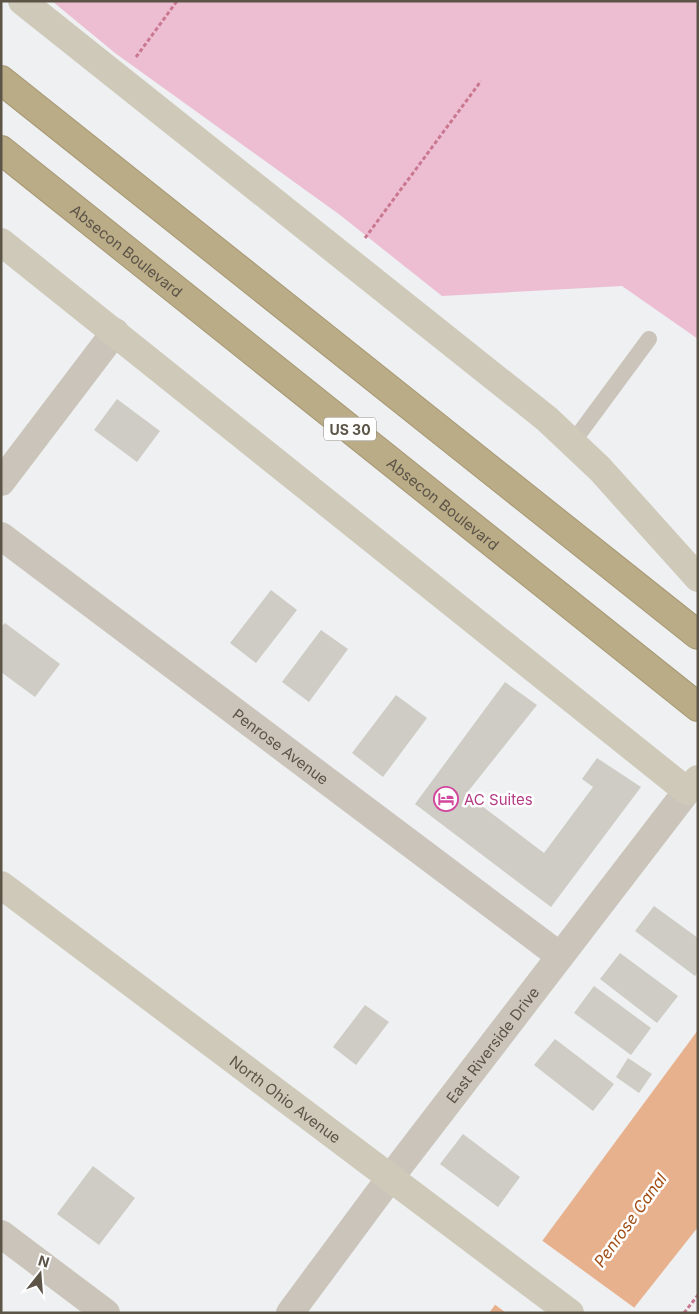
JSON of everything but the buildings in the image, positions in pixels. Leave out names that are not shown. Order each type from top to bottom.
[{"type":"highway","points":[[1,80],[698,635]]},
{"type":"highway","name":"Absecon Boulevard","points":[[1,150],[698,708]]},
{"type":"street","points":[[22,1],[547,419],[600,469],[698,578]]},
{"type":"street","points":[[1,242],[692,785]]},
{"type":"street","points":[[1,482],[115,332]]},
{"type":"street","name":"Penrose Avenue","points":[[1,536],[560,956]]},
{"type":"street","name":"East Riverside Drive","points":[[290,1313],[390,1178],[692,785]]},
{"type":"street","name":"North Ohio Avenue","points":[[1,885],[570,1313]]},
{"type":"street","points":[[1,1234],[106,1313]]},
{"type":"lane","points":[[573,442],[649,339]]},
{"type":"path","points":[[119,79],[177,1]]},
{"type":"path","points":[[348,260],[482,81]]},
{"type":"path","points":[[684,1313],[698,1295]]},
{"type":"shaded area","points":[[52,1],[698,1],[698,339],[622,286],[442,296],[340,215],[115,53]]},
{"type":"water","name":"Penrose Canal","points":[[698,1030],[698,1227],[630,1313],[489,1313]]},
{"type":"pier","points":[[540,1239],[636,1309],[633,1313],[506,1313],[493,1303]]},
{"type":"place","name":"AC Suites","points":[[446,799]]}]
